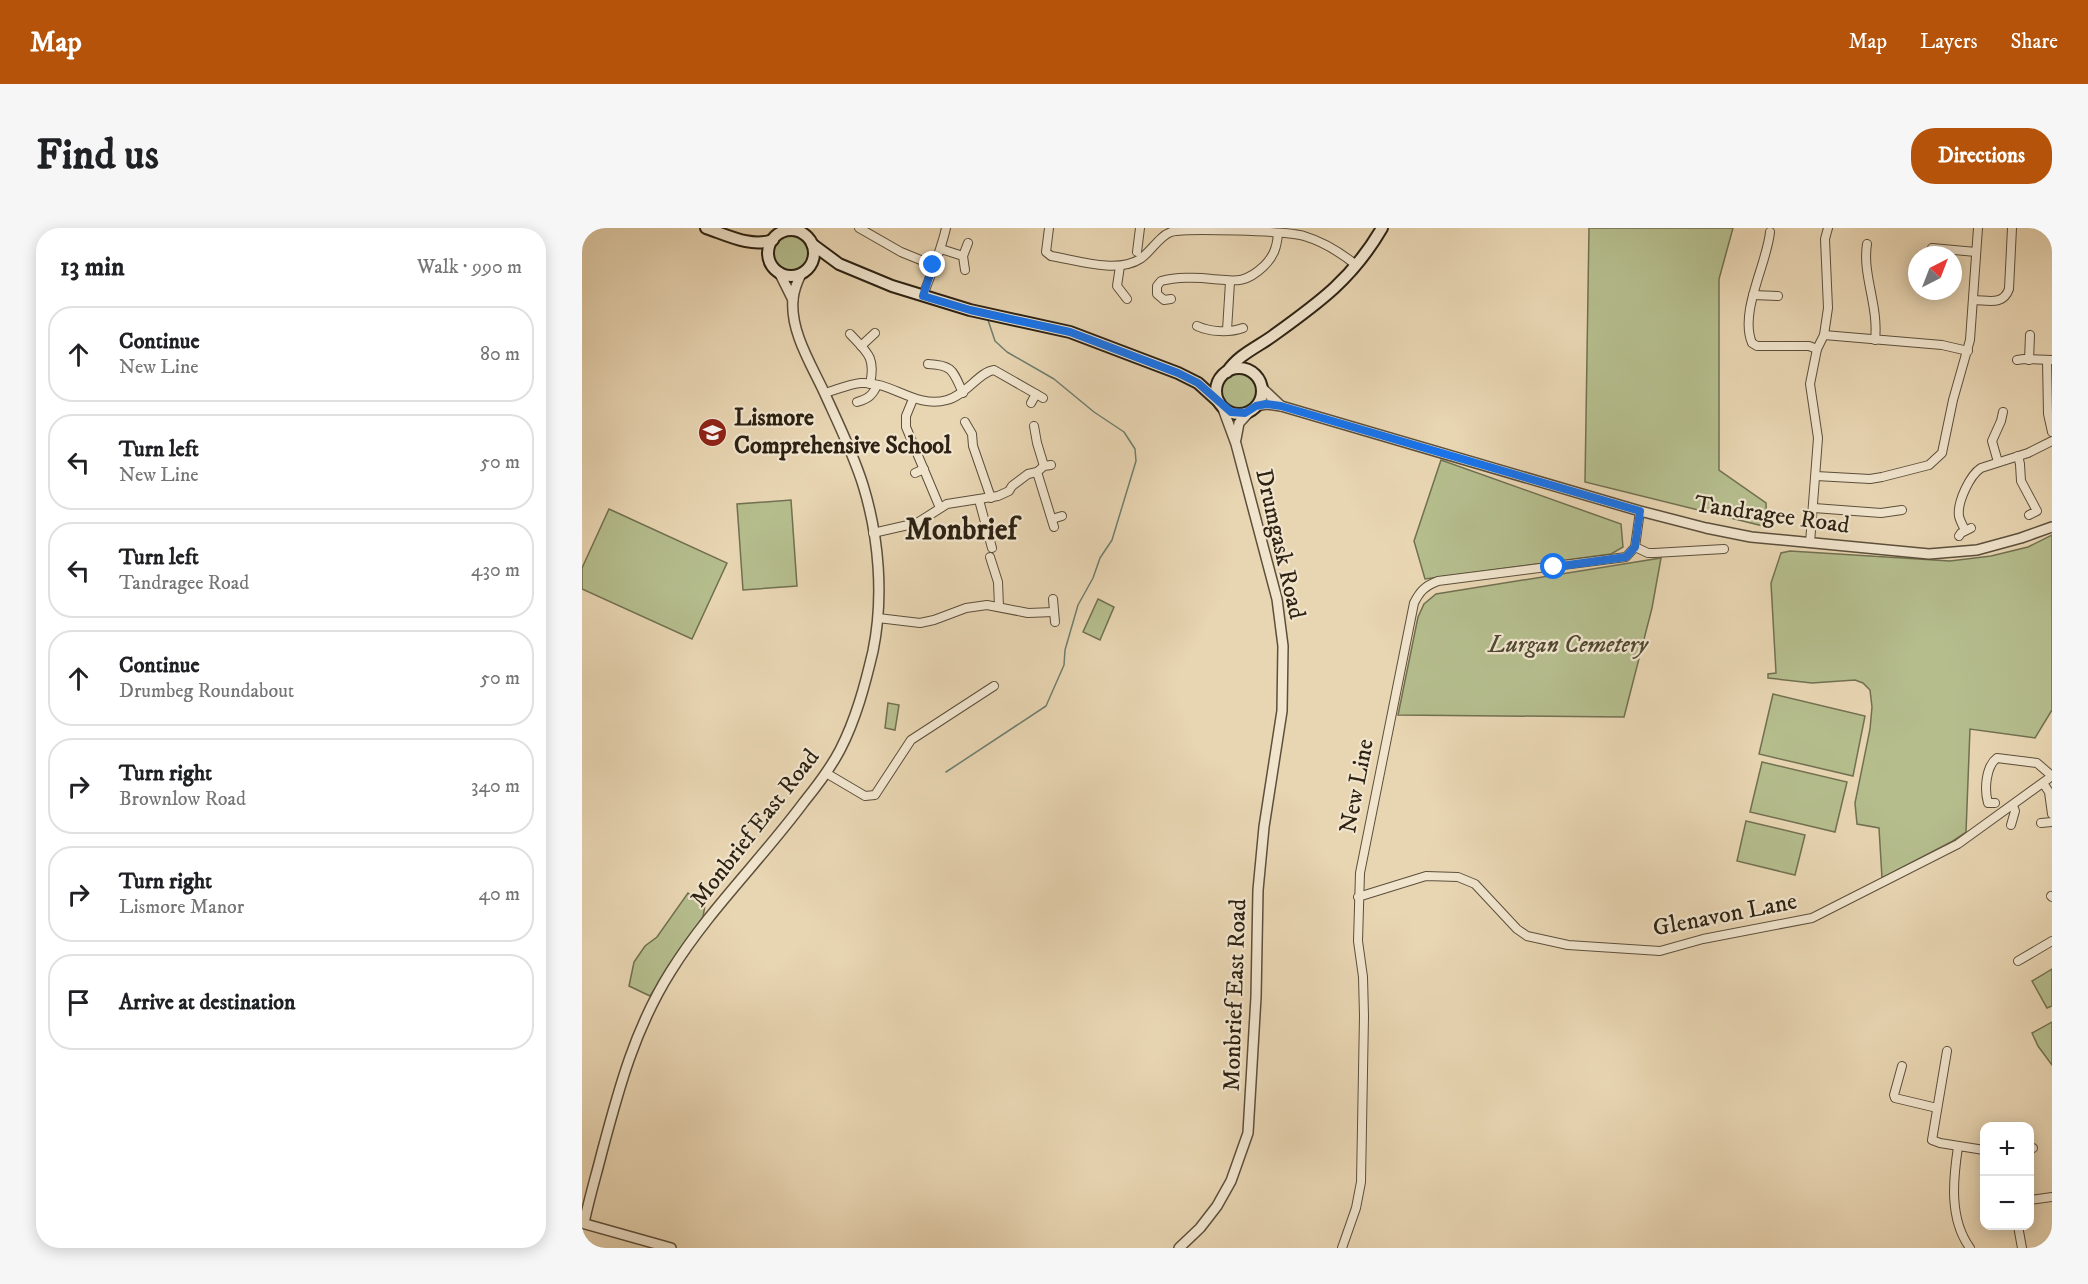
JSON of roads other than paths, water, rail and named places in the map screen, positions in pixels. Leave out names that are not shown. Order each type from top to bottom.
[{"type":"main road","points":[[706,228],[743,241],[760,243],[773,240]]},
{"type":"main road","points":[[1221,404],[1216,391],[1223,375],[1238,358],[1260,345],[1326,297],[1356,265],[1382,228]]},
{"type":"main road","points":[[775,269],[769,250],[773,240],[784,230],[800,231],[812,244],[839,264]]},
{"type":"main road","points":[[743,241],[775,269],[787,276],[823,261],[839,264],[923,296],[991,315],[1070,332],[1203,381],[1242,368],[1253,372],[1260,382],[1262,388],[1260,400],[1254,408],[1238,414],[1231,412],[1208,390],[1186,376]]},
{"type":"main road","points":[[805,270],[813,256],[812,244]]},
{"type":"main road","points":[[1253,372],[1255,357],[1260,345]]},
{"type":"street","points":[[859,228],[901,252],[933,265]]},
{"type":"street","points":[[923,296],[941,249],[946,228]]},
{"type":"street","points":[[1049,228],[1046,252],[1051,256],[1120,266],[1140,260],[1167,230],[1303,232],[1333,248],[1356,265]]},
{"type":"street","points":[[1137,252],[1140,228]]},
{"type":"street","points":[[1810,543],[1818,438],[1810,384],[1817,349],[1824,335],[1828,308],[1825,239],[1828,228]]},
{"type":"street","points":[[1816,476],[1870,479],[1929,465],[1942,453],[1951,408],[1971,333],[1978,228]]},
{"type":"street","points":[[1973,300],[1999,301],[2006,296],[2009,289],[2012,228]]},
{"type":"street","points":[[1770,232],[1754,294],[1747,333],[1752,343],[1757,346],[1809,346],[1817,349]]},
{"type":"street","points":[[1171,299],[1164,300],[1157,294],[1157,286],[1161,282],[1211,279],[1230,282],[1253,275],[1274,254],[1278,233]]},
{"type":"street","points":[[965,270],[963,256],[968,243]]},
{"type":"street","points":[[1769,243],[1779,244]]},
{"type":"street","points":[[1867,244],[1865,256],[1876,314],[1875,340]]},
{"type":"street","points":[[941,249],[963,256]]},
{"type":"street","points":[[1962,251],[1976,252]]},
{"type":"street","points":[[1120,266],[1118,286],[1128,299]]},
{"type":"street","points":[[775,269],[793,300]]},
{"type":"street","name":"Monbrief East Road","points":[[671,1248],[650,1245],[583,1223],[618,1093],[641,1026],[671,971],[695,937],[767,850],[826,773],[851,727],[870,660],[878,618],[878,568],[873,533],[860,476],[798,334],[793,300],[805,270]]},
{"type":"street","points":[[1227,330],[1230,282]]},
{"type":"street","points":[[1754,294],[1778,296]]},
{"type":"street","points":[[1197,326],[1207,330],[1243,328]]},
{"type":"street","points":[[861,346],[875,333]]},
{"type":"street","points":[[850,334],[872,359],[873,394],[857,402]]},
{"type":"street","points":[[1824,335],[1942,345],[1968,351]]},
{"type":"street","points":[[2029,360],[2030,335]]},
{"type":"street","points":[[2017,360],[2049,360],[2048,414],[2052,432]]},
{"type":"street","points":[[928,364],[943,364],[950,368],[963,393]]},
{"type":"street","points":[[825,393],[849,385],[874,384],[913,399],[932,402],[948,400],[963,393],[987,371],[994,370],[1039,396],[1031,403]]},
{"type":"street","name":"Tandragee Road","points":[[1262,388],[1281,406]]},
{"type":"street","points":[[913,399],[906,416],[906,427],[940,508]]},
{"type":"street","name":"Drumgask Road","points":[[1221,404],[1236,444],[1277,599],[1282,646],[1281,724]]},
{"type":"street","name":"Tandragee Road","points":[[1254,408],[1266,404],[1281,406],[1640,511],[1751,537],[1929,554],[1977,550],[2052,527]]},
{"type":"street","points":[[1236,444],[1239,423],[1254,408]]},
{"type":"street","points":[[1998,462],[1992,441],[2001,421],[2002,412]]},
{"type":"street","points":[[965,422],[972,435],[973,446],[992,498]]},
{"type":"street","points":[[873,533],[917,523],[940,508],[955,502],[992,498],[1009,491],[1021,479],[1047,466],[1035,428],[1046,430]]},
{"type":"street","points":[[1965,531],[1959,517],[1960,505],[1976,472],[2052,441]]},
{"type":"street","points":[[2018,456],[2021,481],[2037,511],[2029,515]]},
{"type":"street","points":[[915,473],[924,469]]},
{"type":"street","points":[[1037,472],[1053,523],[1062,516]]},
{"type":"street","points":[[979,500],[994,557],[999,607]]},
{"type":"street","points":[[1814,508],[1899,514]]},
{"type":"street","points":[[1640,511],[1635,547],[1654,553],[1724,549]]},
{"type":"street","name":"New Line","points":[[1342,1248],[1356,1208],[1361,1182],[1364,1016],[1363,977],[1358,941],[1360,873],[1414,603],[1420,592],[1428,585],[1438,582],[1626,557],[1635,547]]},
{"type":"street","points":[[1053,599],[1055,622]]},
{"type":"street","points":[[878,618],[920,623],[966,608],[987,605],[1028,613],[1054,612]]},
{"type":"street","points":[[826,773],[865,796],[875,795],[911,740],[994,686]]},
{"type":"street","name":"Monbrief East Road","points":[[1179,1248],[1200,1228],[1217,1206],[1231,1181],[1248,1133],[1256,997],[1258,890],[1264,827],[1281,724]]},
{"type":"street","points":[[1995,803],[1988,803],[1986,796],[1989,765],[1997,758],[2037,763],[2052,776]]},
{"type":"street","name":"Glenavon Lane","points":[[1358,897],[1426,876],[1458,877],[1475,884],[1517,929],[1527,936],[1568,945],[1660,951],[1703,939],[1812,918],[1958,844],[2052,776]]},
{"type":"street","points":[[2043,783],[2049,792],[2052,814]]},
{"type":"street","points":[[2011,825],[2015,811],[2013,806]]},
{"type":"street","points":[[2041,823],[2052,822]]},
{"type":"street","points":[[2018,961],[2052,941]]},
{"type":"street","points":[[1947,1051],[1932,1140],[1980,1150]]},
{"type":"street","points":[[1902,1066],[1895,1098],[1937,1108]]},
{"type":"street","points":[[1958,1147],[1953,1179],[1955,1212],[1959,1227],[1970,1248]]},
{"type":"street","points":[[2034,1199],[2052,1197]]},
{"type":"street","points":[[2019,1230],[2022,1248]]},
{"type":"waterway","points":[[946,772],[1046,706],[1064,665],[1065,650],[1078,605],[1093,578],[1100,558],[1112,540],[1136,461],[1135,449],[1124,432],[1094,412],[1054,379],[1007,352],[995,341],[988,320]]},
{"type":"place","name":"Lismore Comprehensive School","points":[[713,432]]},
{"type":"district","name":"Monbrief","points":[[961,530]]},
{"type":"park label","name":"Lurgan Cemetery","points":[[1568,645]]}]
